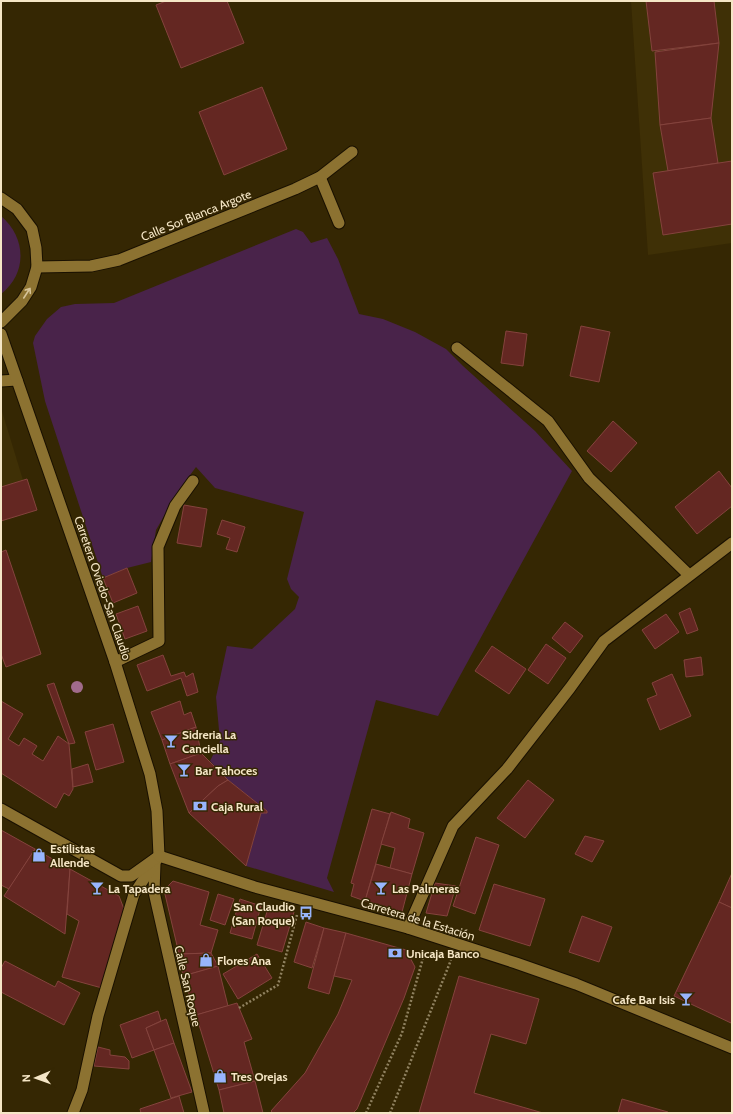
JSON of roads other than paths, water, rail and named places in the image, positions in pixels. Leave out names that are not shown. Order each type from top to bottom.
[{"type":"street","name":"Calle Sor Blanca Argote","points":[[37,268],[91,266],[119,260],[295,189],[320,176],[352,152]]},
{"type":"street","points":[[320,176],[339,223]]},
{"type":"street","points":[[1,198],[18,209],[32,230],[36,248],[37,268],[32,287],[22,301],[1,322]]},
{"type":"street","name":"Carretera Oviedo-San Claudio","points":[[1,334],[115,662],[150,774],[158,811],[157,860]]},
{"type":"street","points":[[456,348],[548,421],[590,478],[689,575]]},
{"type":"street","points":[[1,381],[17,380]]},
{"type":"street","points":[[115,662],[160,641],[158,547],[176,506],[193,481]]},
{"type":"street","points":[[408,928],[452,826],[507,769],[570,688],[604,641],[732,543]]},
{"type":"street","points":[[1,809],[121,876],[131,876],[157,860]]},
{"type":"street","points":[[73,1113],[82,1090],[98,1016],[134,894],[157,860]]},
{"type":"street","name":"Carretera de la Estación","points":[[157,860],[408,928],[516,963],[576,984],[732,1048]]},
{"type":"street","name":"Calle San Roque","points":[[157,860],[154,892],[204,1113]]},
{"type":"place","name":"Sidreria La Canciella","points":[[171,741]]},
{"type":"place","name":"Bar Tahoces","points":[[184,770]]},
{"type":"place","name":"Caja Rural","points":[[200,806]]},
{"type":"place","name":"Estilistas Allende","points":[[39,855]]},
{"type":"place","name":"La Tapadera","points":[[97,888]]},
{"type":"place","name":"Las Palmeras","points":[[381,888]]},
{"type":"place","name":"San Claudio (San Roque)","points":[[306,913]]},
{"type":"place","name":"Unicaja Banco","points":[[395,953]]},
{"type":"place","name":"Flores Ana","points":[[206,960]]},
{"type":"place","name":"Cafe Bar Isis","points":[[686,999]]},
{"type":"place","name":"Tres Orejas","points":[[220,1076]]}]
